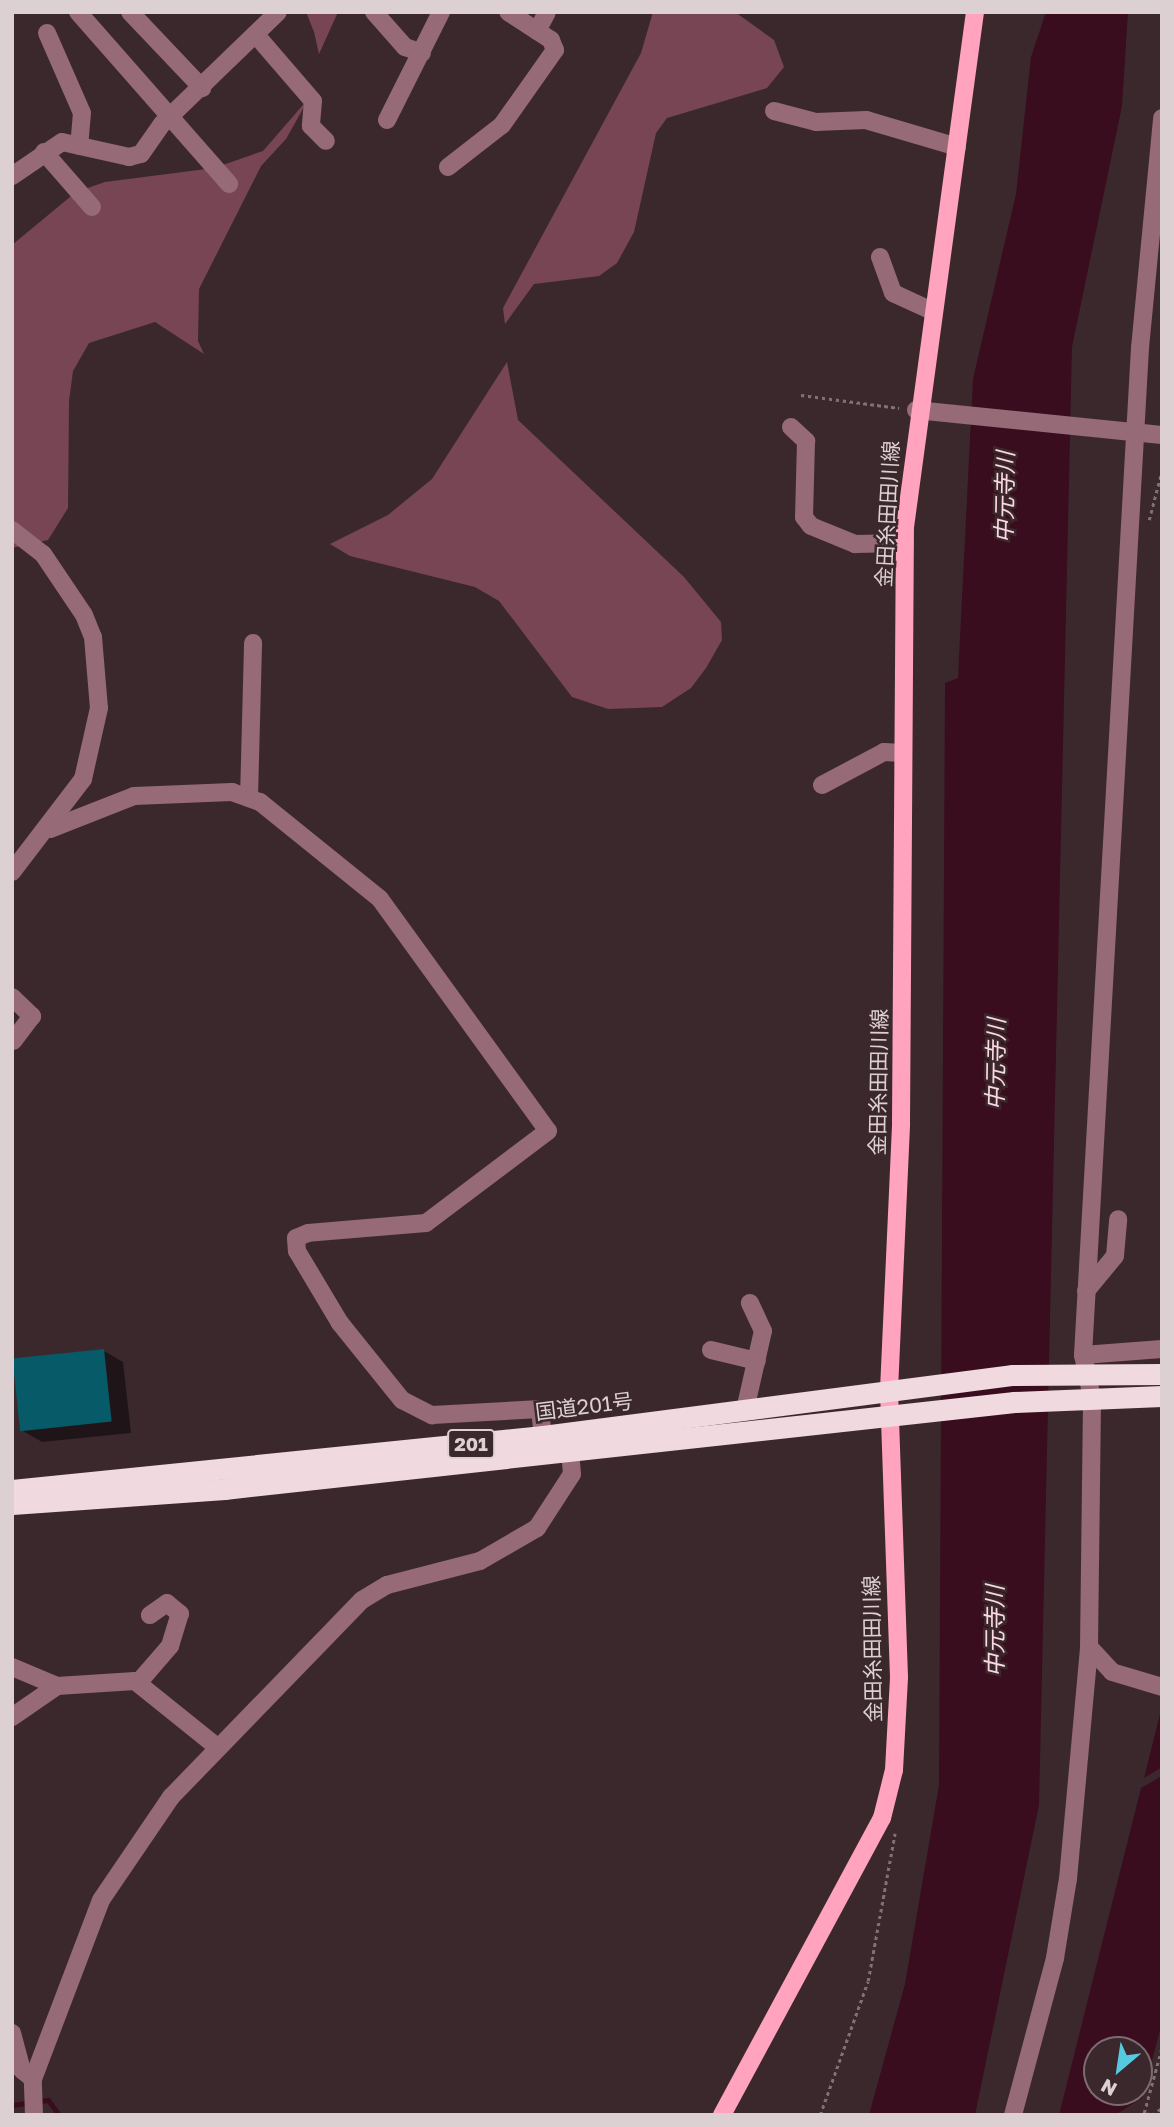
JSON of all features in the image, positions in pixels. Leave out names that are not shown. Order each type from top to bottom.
[{"type":"highway","name":"国道201号","points":[[13,1490],[543,1436],[928,1385],[1081,1368],[1162,1374]]},
{"type":"highway","name":"国道201号","points":[[13,1490],[570,1453],[890,1414],[1083,1399],[1162,1396]]},
{"type":"main road","name":"金田糸田田川線","points":[[722,2115],[882,1818],[894,1770],[899,1677],[889,1390],[901,1123],[905,543],[916,410],[975,12]]},
{"type":"street","points":[[78,12],[167,119],[229,184]]},
{"type":"street","points":[[130,12],[202,89]]},
{"type":"street","points":[[12,176],[62,142],[129,158],[141,154],[167,119],[202,89],[278,12]]},
{"type":"street","points":[[374,12],[405,47],[422,54]]},
{"type":"street","points":[[387,120],[441,12]]},
{"type":"street","points":[[448,167],[502,125],[555,50],[537,31],[508,12]]},
{"type":"street","points":[[537,31],[547,12]]},
{"type":"street","points":[[47,33],[82,113],[79,146]]},
{"type":"street","points":[[256,35],[313,101],[311,126],[326,141]]},
{"type":"street","points":[[774,111],[816,122],[866,120],[957,147]]},
{"type":"street","points":[[1013,2115],[1055,1958],[1068,1879],[1089,1647],[1081,1368],[1130,433],[1156,249],[1162,118]]},
{"type":"street","points":[[44,152],[92,207]]},
{"type":"street","points":[[880,257],[893,293],[930,310]]},
{"type":"street","points":[[916,410],[1162,435]]},
{"type":"street","points":[[790,427],[806,441],[804,517],[811,526],[855,544],[905,543]]},
{"type":"street","points":[[12,530],[67,585],[93,637],[97,666],[97,737],[83,779],[50,829],[12,872]]},
{"type":"street","points":[[249,798],[253,643]]},
{"type":"street","points":[[822,785],[884,752],[903,753]]},
{"type":"street","points":[[50,829],[134,796],[190,790],[249,798],[325,850],[380,899],[548,1131],[426,1223],[308,1233],[296,1238],[297,1251],[348,1334],[402,1400],[432,1415],[540,1409],[543,1436]]},
{"type":"street","points":[[12,997],[32,1016],[13,1041]]},
{"type":"street","points":[[1086,1291],[1115,1256],[1118,1219]]},
{"type":"street","points":[[745,1410],[743,1397],[757,1362],[763,1331],[750,1303]]},
{"type":"street","points":[[1081,1368],[1162,1349]]},
{"type":"street","points":[[711,1350],[757,1362]]},
{"type":"street","points":[[34,2114],[32,2083],[101,1900],[143,1833],[217,1747],[362,1600],[387,1585],[480,1562],[537,1528],[572,1474],[570,1453]]},
{"type":"street","points":[[138,1683],[170,1646],[180,1614],[167,1603],[150,1615]]},
{"type":"street","points":[[1089,1647],[1112,1672],[1162,1686]]},
{"type":"street","points":[[12,1667],[57,1686],[138,1683],[217,1747]]},
{"type":"street","points":[[12,1717],[57,1686]]},
{"type":"street","points":[[12,2033],[22,2070],[32,2083]]},
{"type":"path","points":[[801,395],[916,410]]},
{"type":"path","points":[[820,2115],[869,1981],[895,1821]]},
{"type":"path","points":[[1162,2047],[1144,2113],[1151,2115],[1162,2108]]},
{"type":"shaded area","points":[[306,12],[338,12],[319,54],[314,32]]},
{"type":"shaded area","points":[[653,12],[735,12],[774,40],[784,67],[767,88],[667,118],[656,133],[634,232],[617,263],[599,276],[534,284],[505,324],[503,308],[641,53]]},
{"type":"shaded area","points":[[309,98],[286,139],[261,166],[199,289],[198,341],[204,354],[155,322],[89,343],[73,371],[69,401],[68,508],[48,540],[12,548],[12,245],[76,192],[105,182],[214,168],[263,151]]},
{"type":"shaded area","points":[[507,362],[518,420],[684,577],[721,622],[722,640],[706,668],[691,688],[662,707],[608,709],[572,697],[499,601],[475,587],[350,556],[330,544],[388,515],[432,479]]},
{"type":"water","name":"中元寺川","points":[[1046,12],[1128,12],[1122,106],[1072,347],[1039,1805],[975,2115],[869,2115],[905,1984],[939,1785],[945,683],[958,678],[973,379],[1016,194],[1031,57]]},
{"type":"water","points":[[1161,1710],[1162,1767],[1144,1778]]},
{"type":"water","points":[[1162,1776],[1162,2023],[1153,2057],[1153,2036],[1083,2036],[1083,2106],[1129,2106],[1115,2115],[1059,2115],[1141,1788]]},
{"type":"building","points":[[104,1349],[112,1422],[20,1431],[13,1359]]},
{"type":"waterway","points":[[12,2105],[48,2100],[59,2115]]}]
